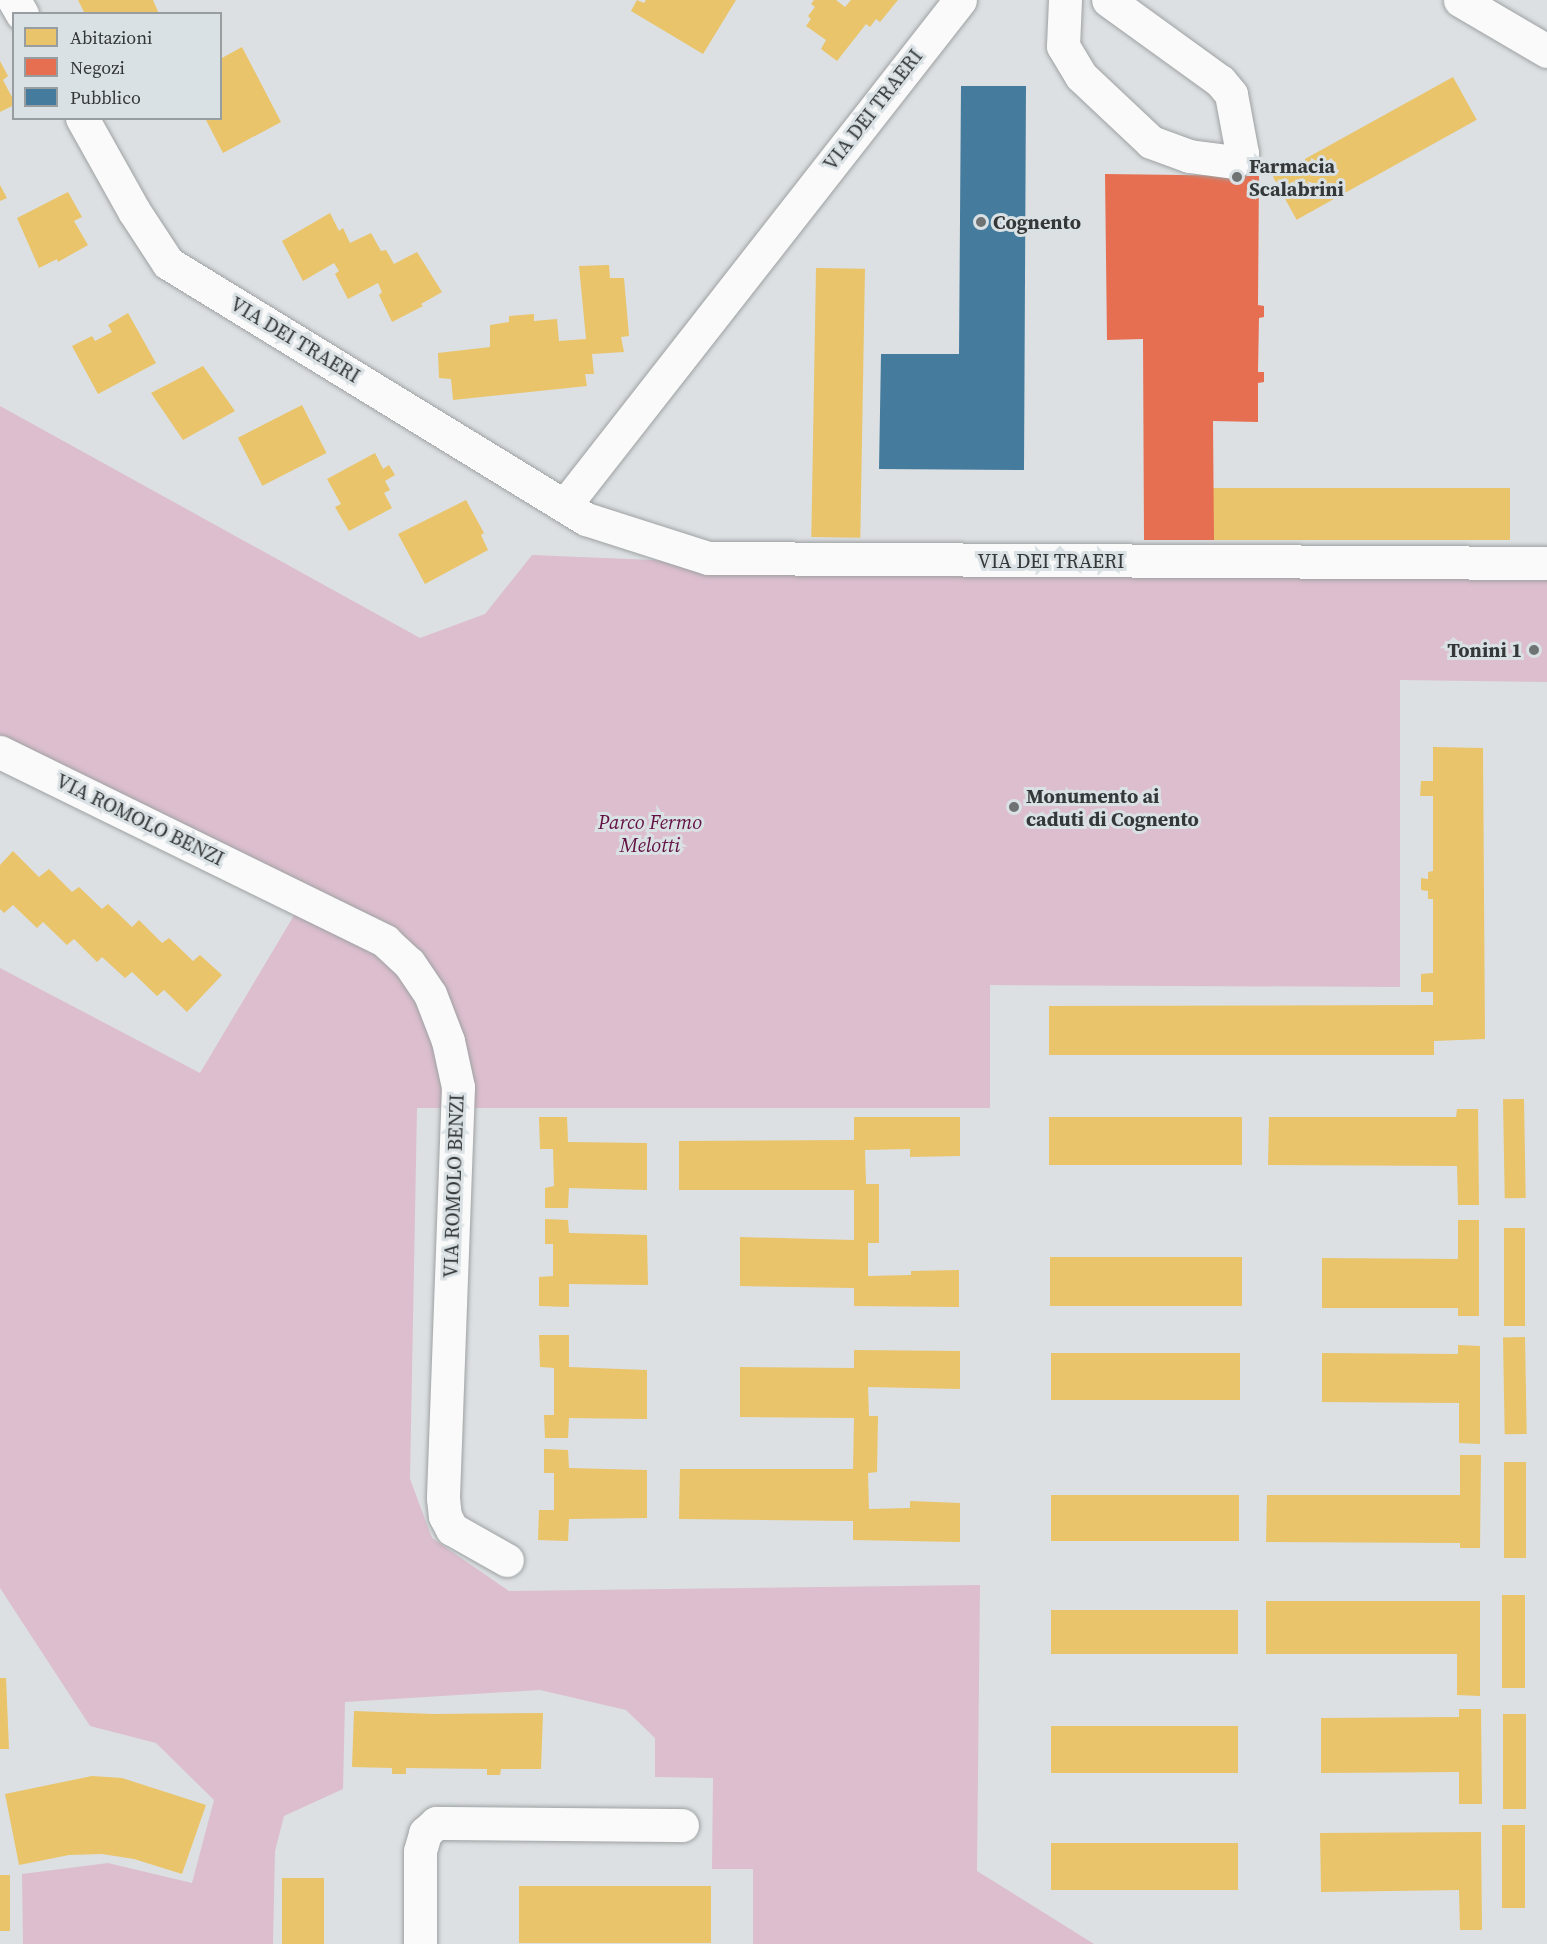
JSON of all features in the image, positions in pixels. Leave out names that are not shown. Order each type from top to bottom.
[{"type":"street","name":"VIA DEI TRAERI","points":[[565,505],[960,0]]},
{"type":"street","points":[[1065,0],[1064,46],[1081,76],[1151,142],[1189,156],[1234,162],[1242,153],[1232,94],[1220,81],[1108,0]]},
{"type":"street","points":[[1460,0],[1547,51]]},
{"type":"street","name":"VIA DEI TRAERI","points":[[83,120],[134,211],[168,262],[586,519],[708,558],[1547,564]]},
{"type":"street","name":"VIA ROMOLO BENZI","points":[[0,752],[385,941],[409,963],[430,994],[448,1041],[458,1087],[443,1498],[445,1516],[452,1528],[507,1560]]},
{"type":"street","points":[[420,1944],[420,1851],[425,1833],[436,1823],[682,1825]]},
{"type":"green space","name":"Parco Fermo Melotti","points":[[0,406],[420,638],[485,614],[532,555],[750,564],[1547,572],[1547,682],[1400,680],[1400,987],[990,985],[990,1108],[417,1108],[410,1479],[432,1538],[509,1591],[980,1585],[977,1871],[1094,1944],[753,1944],[753,1869],[712,1869],[713,1778],[655,1777],[655,1738],[626,1710],[540,1690],[345,1702],[343,1789],[284,1816],[275,1851],[273,1944],[23,1944],[22,1874],[108,1863],[192,1883],[214,1800],[156,1743],[90,1726],[0,1588],[0,968],[200,1073],[305,897],[0,741]]},
{"type":"building: Abitazioni","points":[[78,0],[153,0],[158,12],[84,12]]},
{"type":"building: Abitazioni","points":[[637,0],[644,3],[646,0],[736,0],[703,54],[631,11]]},
{"type":"building: Abitazioni","points":[[814,0],[836,0],[845,7],[851,0],[898,0],[880,22],[876,19],[870,27],[866,24],[837,61],[821,49],[826,40],[806,26],[811,19],[808,16],[815,7],[811,4]]},
{"type":"building: Abitazioni","points":[[242,47],[281,122],[223,153],[206,120],[222,120],[222,58]]},
{"type":"building: Abitazioni","points":[[0,61],[8,76],[3,80],[12,97],[12,106],[0,112]]},
{"type":"building: Abitazioni","points":[[1453,77],[1477,120],[1297,220],[1273,177]]},
{"type":"building: Abitazioni","points":[[0,185],[7,198],[0,201]]},
{"type":"building: Abitazioni","points":[[68,192],[82,217],[74,221],[88,245],[58,262],[57,259],[39,268],[17,218]]},
{"type":"building: Abitazioni","points":[[330,213],[339,231],[343,228],[350,243],[371,233],[381,251],[386,250],[394,264],[417,252],[442,292],[421,304],[423,306],[392,322],[379,295],[382,292],[378,283],[348,299],[335,274],[339,271],[334,263],[303,281],[282,241]]},
{"type":"building: Abitazioni","points":[[609,265],[610,278],[624,278],[629,336],[621,337],[624,352],[592,354],[594,374],[585,374],[587,386],[453,400],[451,379],[439,378],[438,353],[490,347],[490,325],[509,322],[509,316],[534,314],[534,321],[557,319],[559,341],[586,339],[579,266]]},
{"type":"building: Abitazioni","points":[[816,268],[865,269],[860,538],[811,537]]},
{"type":"building: Abitazioni","points":[[128,313],[156,363],[98,394],[72,346],[92,336],[95,341],[112,332],[108,325]]},
{"type":"building: Abitazioni","points":[[203,366],[235,411],[183,440],[151,393]]},
{"type":"building: Abitazioni","points":[[302,405],[327,453],[262,486],[238,438]]},
{"type":"building: Abitazioni","points":[[375,453],[383,469],[389,465],[395,475],[385,481],[390,490],[384,493],[392,508],[349,531],[335,507],[341,504],[327,479]]},
{"type":"building: Abitazioni","points":[[1213,488],[1510,488],[1510,540],[1213,540]]},
{"type":"building: Abitazioni","points":[[466,500],[484,533],[481,535],[488,550],[425,584],[398,534]]},
{"type":"building: Abitazioni","points":[[1433,747],[1483,748],[1485,1039],[1434,1041],[1434,1055],[1049,1055],[1049,1006],[1433,1005],[1433,992],[1421,992],[1421,974],[1433,973],[1433,899],[1428,899],[1428,891],[1421,890],[1421,878],[1428,879],[1428,872],[1433,871],[1433,796],[1420,796],[1421,781],[1433,781]]},
{"type":"building: Abitazioni","points":[[13,851],[39,877],[49,869],[72,892],[79,887],[102,909],[108,904],[132,927],[139,920],[162,943],[169,938],[193,961],[200,955],[222,975],[187,1012],[164,990],[157,996],[132,972],[125,978],[102,957],[97,962],[74,939],[67,945],[43,922],[37,928],[13,905],[4,913],[0,909],[0,865]]},
{"type":"building: Abitazioni","points":[[1503,1099],[1524,1099],[1526,1198],[1505,1198]]},
{"type":"building: Abitazioni","points":[[1457,1109],[1478,1109],[1479,1205],[1458,1205],[1457,1166],[1268,1165],[1269,1117],[1456,1117]]},
{"type":"building: Abitazioni","points":[[539,1117],[567,1117],[568,1142],[647,1143],[647,1190],[569,1188],[568,1208],[545,1208],[545,1188],[554,1186],[553,1149],[540,1149]]},
{"type":"building: Abitazioni","points":[[854,1117],[960,1117],[960,1156],[910,1157],[910,1149],[865,1150],[866,1184],[879,1184],[879,1243],[868,1243],[868,1276],[911,1275],[911,1271],[959,1270],[959,1307],[854,1306],[854,1288],[740,1286],[740,1237],[854,1240],[854,1190],[679,1190],[679,1141],[854,1140]]},
{"type":"building: Abitazioni","points":[[1049,1117],[1242,1117],[1242,1165],[1049,1165]]},
{"type":"building: Abitazioni","points":[[545,1219],[568,1220],[569,1233],[647,1235],[648,1285],[569,1284],[569,1307],[539,1306],[539,1277],[553,1276],[553,1244],[545,1244]]},
{"type":"building: Abitazioni","points":[[1458,1220],[1479,1220],[1479,1316],[1458,1316],[1458,1308],[1322,1308],[1322,1258],[1458,1259]]},
{"type":"building: Abitazioni","points":[[1504,1228],[1525,1228],[1525,1326],[1504,1326]]},
{"type":"building: Abitazioni","points":[[1050,1257],[1242,1257],[1242,1306],[1050,1306]]},
{"type":"building: Abitazioni","points":[[539,1335],[569,1335],[569,1367],[647,1370],[647,1419],[569,1418],[568,1438],[545,1438],[544,1415],[554,1415],[554,1368],[540,1367]]},
{"type":"building: Abitazioni","points":[[1503,1337],[1525,1337],[1527,1434],[1505,1434]]},
{"type":"building: Abitazioni","points":[[1458,1345],[1480,1346],[1480,1444],[1459,1443],[1459,1403],[1322,1402],[1322,1353],[1458,1354]]},
{"type":"building: Abitazioni","points":[[854,1350],[960,1351],[960,1389],[868,1387],[869,1416],[878,1416],[877,1472],[868,1473],[869,1509],[910,1508],[910,1501],[960,1503],[960,1542],[853,1540],[853,1521],[679,1519],[680,1469],[853,1469],[854,1418],[740,1417],[740,1367],[854,1368]]},
{"type":"building: Abitazioni","points":[[1051,1353],[1240,1353],[1240,1400],[1051,1400]]},
{"type":"building: Abitazioni","points":[[544,1449],[568,1450],[569,1468],[647,1470],[647,1518],[569,1519],[568,1541],[538,1540],[539,1510],[554,1510],[554,1473],[544,1473]]},
{"type":"building: Abitazioni","points":[[1460,1455],[1481,1455],[1480,1548],[1460,1548],[1460,1543],[1266,1542],[1267,1495],[1460,1495]]},
{"type":"building: Abitazioni","points":[[1504,1462],[1526,1462],[1526,1558],[1504,1558]]},
{"type":"building: Abitazioni","points":[[1051,1495],[1239,1495],[1239,1541],[1051,1541]]},
{"type":"building: Abitazioni","points":[[1502,1595],[1525,1595],[1525,1688],[1502,1688]]},
{"type":"building: Abitazioni","points":[[1266,1601],[1480,1601],[1480,1696],[1457,1695],[1457,1654],[1266,1654]]},
{"type":"building: Abitazioni","points":[[1051,1610],[1238,1610],[1238,1654],[1051,1654]]},
{"type":"building: Abitazioni","points":[[0,1678],[6,1678],[9,1749],[0,1749]]},
{"type":"building: Abitazioni","points":[[1459,1709],[1481,1709],[1482,1804],[1459,1804],[1459,1772],[1321,1773],[1321,1718],[1459,1717]]},
{"type":"building: Abitazioni","points":[[354,1711],[433,1714],[543,1713],[541,1769],[501,1769],[500,1775],[487,1775],[487,1769],[406,1768],[406,1774],[392,1774],[392,1768],[352,1767]]},
{"type":"building: Abitazioni","points":[[1503,1714],[1526,1714],[1526,1809],[1503,1809]]},
{"type":"building: Abitazioni","points":[[1051,1726],[1238,1726],[1238,1773],[1051,1773]]},
{"type":"building: Abitazioni","points":[[92,1776],[122,1778],[206,1805],[182,1874],[134,1859],[102,1854],[69,1855],[19,1865],[5,1794]]},
{"type":"building: Abitazioni","points":[[1502,1825],[1525,1825],[1525,1908],[1502,1908]]},
{"type":"building: Abitazioni","points":[[1481,1832],[1482,1930],[1460,1930],[1459,1890],[1321,1892],[1320,1833]]},
{"type":"building: Abitazioni","points":[[1051,1843],[1238,1843],[1238,1890],[1051,1890]]},
{"type":"building: Abitazioni","points":[[0,1875],[10,1875],[10,1931],[0,1931]]},
{"type":"building: Abitazioni","points":[[282,1878],[324,1878],[324,1944],[282,1944]]},
{"type":"building: Abitazioni","points":[[519,1886],[711,1886],[711,1943],[519,1943]]},
{"type":"building: Negozi","points":[[1105,174],[1259,176],[1258,305],[1264,306],[1264,317],[1259,318],[1258,372],[1264,372],[1264,382],[1258,383],[1258,422],[1213,421],[1214,540],[1144,540],[1143,339],[1107,340]]},
{"type":"building: Pubblico","points":[[961,86],[1026,86],[1024,470],[879,469],[881,354],[959,354]]},
{"type":"place","name":"Farmacia Scalabrini","points":[[1237,177]]},
{"type":"place","name":"Cognento","points":[[981,222]]},
{"type":"place","name":"Tonini 1","points":[[1534,650]]},
{"type":"place","name":"Monumento ai caduti di Cognento","points":[[1014,807]]}]
